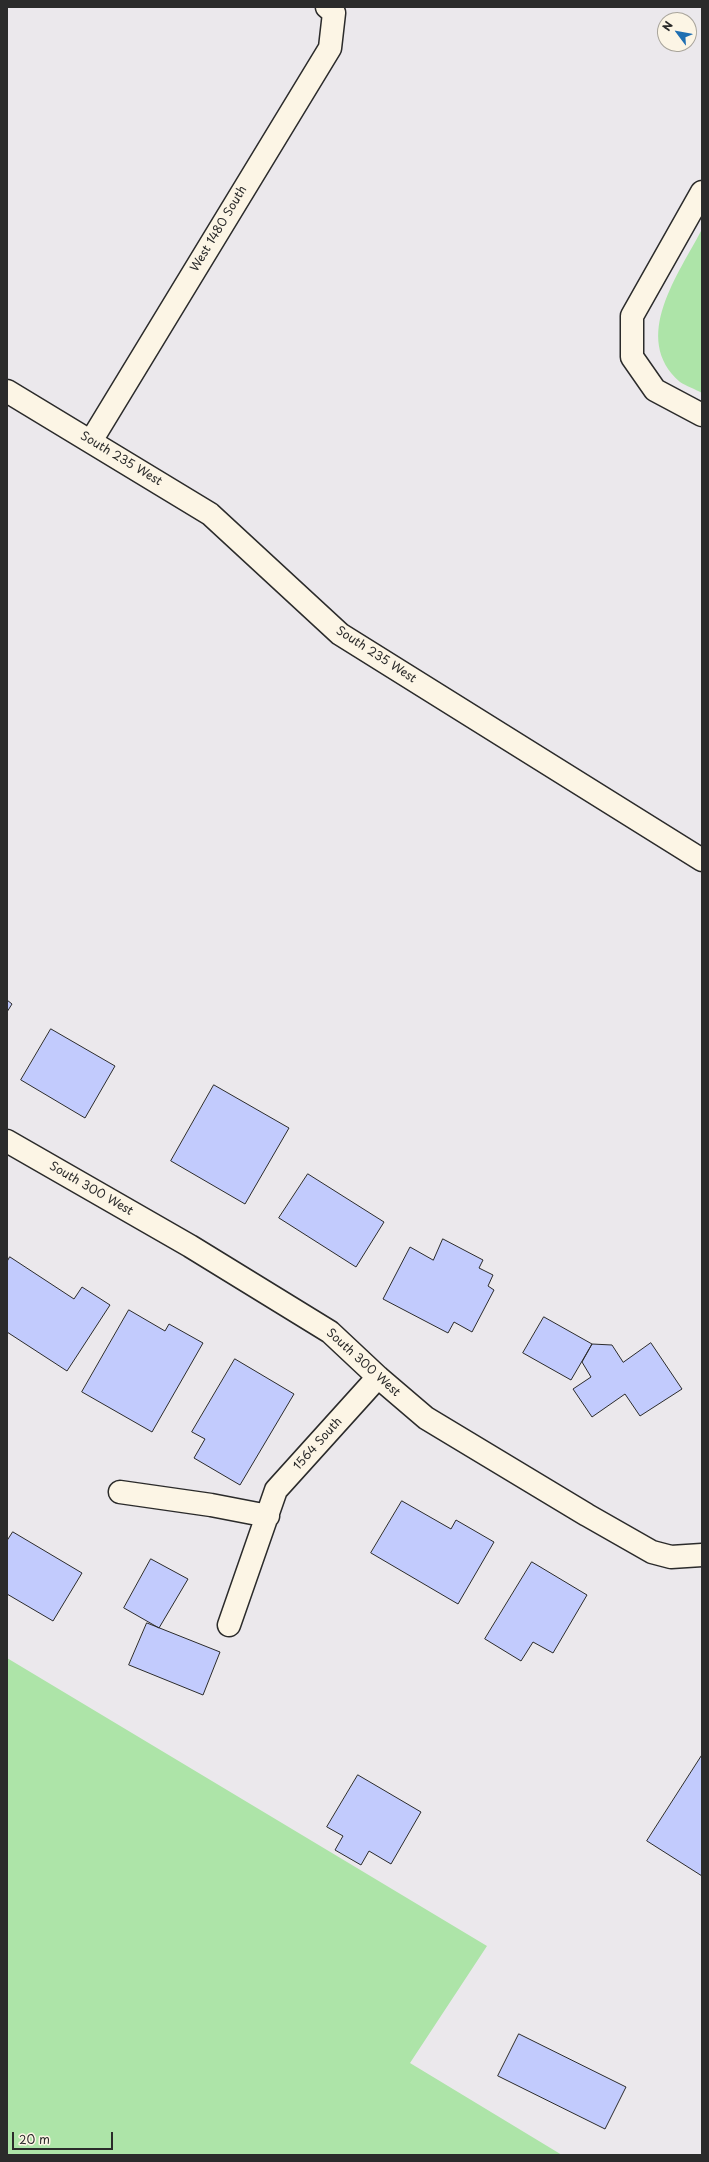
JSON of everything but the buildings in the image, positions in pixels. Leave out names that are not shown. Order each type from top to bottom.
[{"type":"street","name":"West 1480 South","points":[[91,440],[330,48],[331,10]]},
{"type":"street","points":[[702,192],[632,316],[632,357],[655,390],[702,415]]},
{"type":"street","name":"South 235 West","points":[[7,391],[91,440],[210,514],[340,634],[702,860]]},
{"type":"street","name":"South 300 West","points":[[7,1141],[190,1246],[330,1332],[378,1377],[426,1418],[652,1552],[671,1557],[702,1555]]},
{"type":"street","name":"1564 South","points":[[229,1625],[276,1490],[378,1377]]},
{"type":"street","points":[[120,1492],[211,1505],[268,1516]]},
{"type":"green space","points":[[702,229],[702,393],[680,382],[666,365],[659,346],[659,326],[664,306],[672,286]]},
{"type":"green space","points":[[7,1658],[487,1946],[410,2063],[562,2155],[7,2155]]}]
